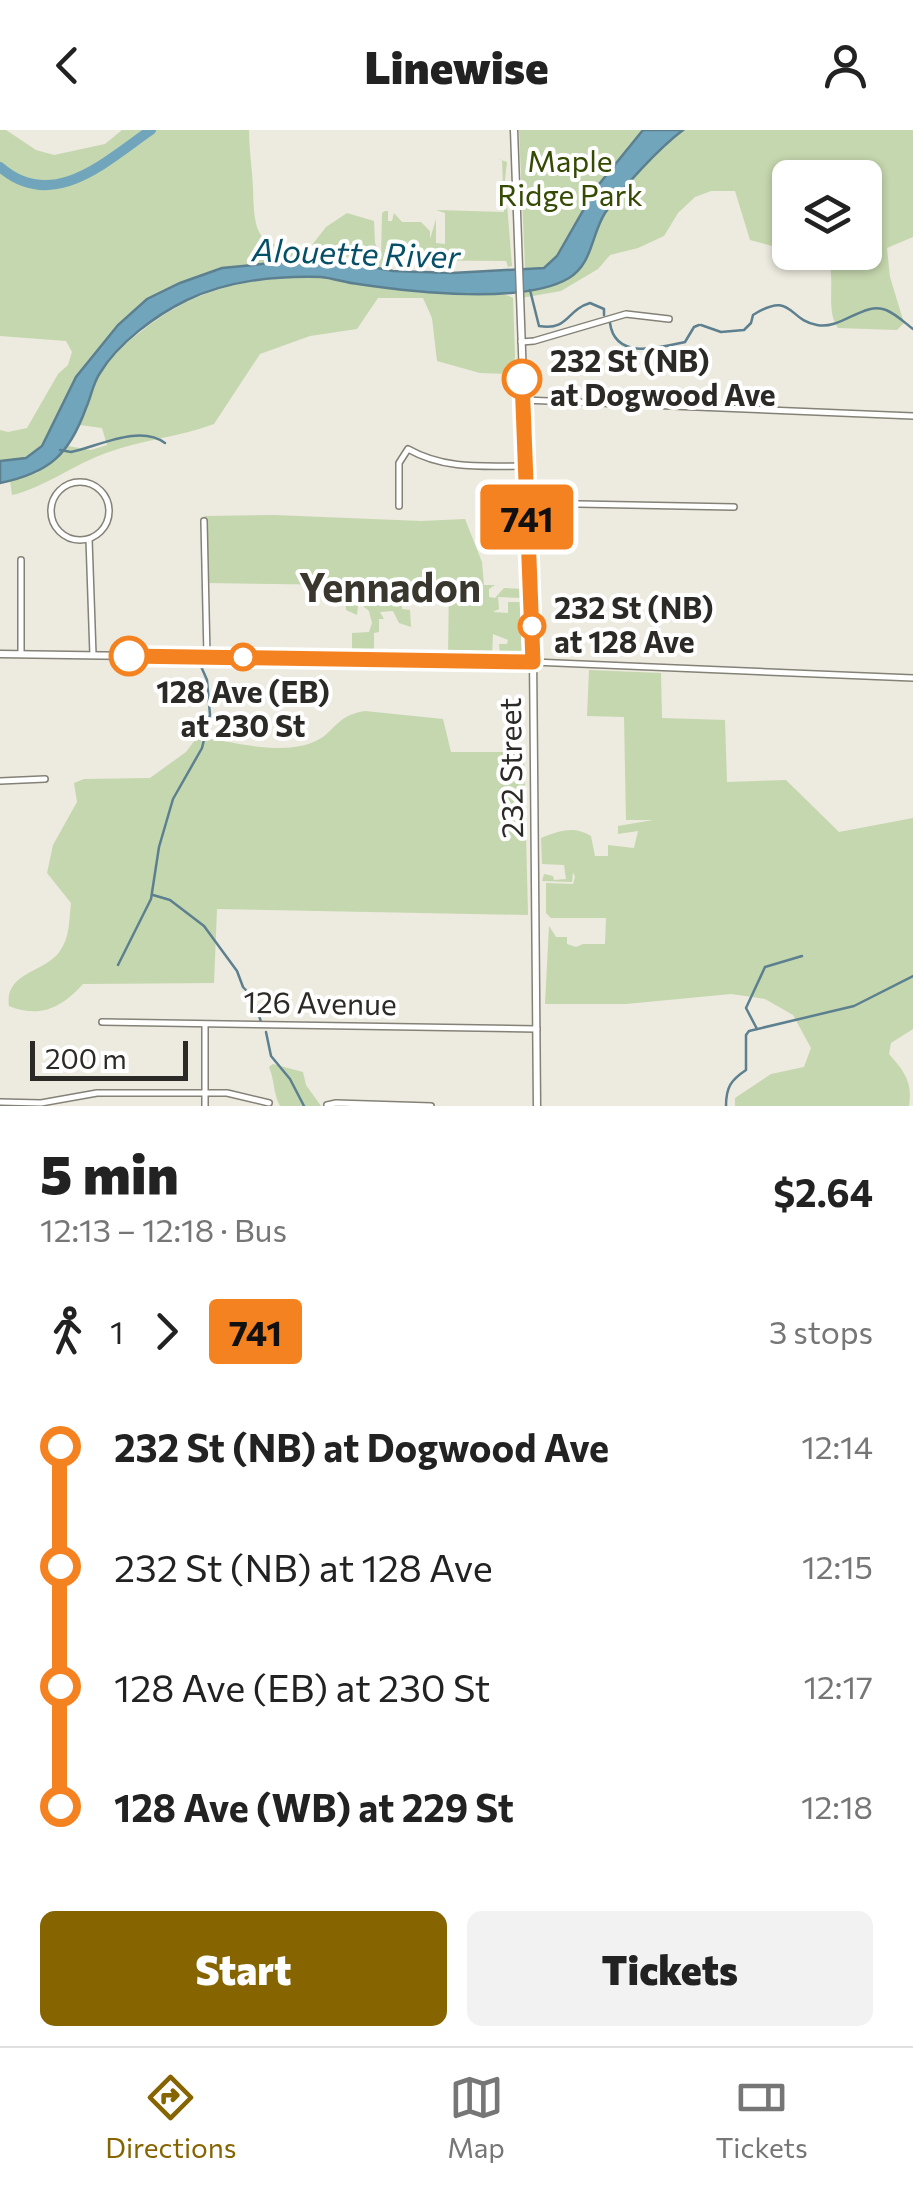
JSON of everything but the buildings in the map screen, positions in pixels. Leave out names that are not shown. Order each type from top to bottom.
[{"type":"main road","name":"232 Street","points":[[514,130],[533,662],[537,1106]]},
{"type":"main road","points":[[0,654],[533,662]]},
{"type":"street","points":[[522,342],[626,314],[669,319]]},
{"type":"street","points":[[524,400],[913,416]]},
{"type":"street","points":[[399,506],[399,463],[408,450],[430,462],[526,466]]},
{"type":"street","points":[[72,483],[91,484],[108,500],[106,523],[88,538],[66,535],[54,521],[54,498],[72,483]]},
{"type":"street","points":[[526,504],[734,507]]},
{"type":"street","points":[[204,520],[207,656]]},
{"type":"street","points":[[88,538],[93,656]]},
{"type":"street","points":[[21,560],[22,654]]},
{"type":"street","points":[[533,662],[913,678]]},
{"type":"street","points":[[0,781],[45,779]]},
{"type":"street","name":"126 Avenue","points":[[102,1022],[537,1030]]},
{"type":"street","points":[[205,1026],[205,1106]]},
{"type":"street","points":[[0,1102],[41,1104],[97,1092],[205,1092],[269,1103]]},
{"type":"street","points":[[327,1105],[336,1102],[430,1106]]},
{"type":"green space","points":[[0,130],[36,150],[54,155],[105,144],[122,130],[249,130],[255,218],[262,237],[280,245],[312,245],[326,227],[347,213],[374,221],[375,243],[381,257],[385,211],[388,221],[392,221],[394,213],[402,222],[421,222],[430,231],[430,239],[436,219],[436,243],[445,244],[445,213],[436,210],[504,212],[502,160],[507,162],[512,266],[508,267],[506,261],[383,260],[393,271],[336,260],[303,260],[222,268],[76,377],[42,446],[26,458],[0,461],[0,430],[27,428],[58,374],[68,365],[72,352],[66,341],[0,336]]},
{"type":"green space","name":"Maple Ridge Park","points":[[519,130],[913,130],[913,237],[887,248],[890,277],[904,323],[897,330],[838,328],[832,313],[830,270],[882,270],[882,160],[772,160],[772,246],[750,240],[735,191],[711,191],[695,197],[678,213],[664,236],[610,255],[598,269],[561,291],[521,298],[520,291],[526,290]]},
{"type":"green space","points":[[325,277],[513,298],[512,374],[480,373],[437,361],[432,318],[423,298],[378,298],[357,329],[310,336],[260,354],[214,424],[106,453],[12,495],[10,481],[37,473],[68,446],[91,450],[107,445],[102,428],[80,425],[93,386],[113,356],[165,315],[186,302],[229,287],[274,279]]},
{"type":"green space","points":[[204,516],[465,519],[482,562],[484,585],[495,585],[489,589],[489,597],[495,598],[504,588],[523,589],[523,598],[498,597],[499,609],[493,612],[508,613],[508,602],[524,602],[525,649],[518,655],[500,654],[499,644],[507,644],[508,640],[493,634],[492,656],[448,657],[449,586],[410,585],[410,600],[402,601],[402,609],[410,610],[411,627],[399,623],[393,611],[380,612],[384,619],[379,619],[379,632],[374,633],[374,651],[352,651],[352,633],[369,632],[372,623],[363,606],[358,606],[357,615],[346,610],[349,585],[205,583]]},
{"type":"green space","points":[[589,670],[661,673],[662,718],[725,720],[727,782],[786,780],[839,832],[913,818],[913,1029],[891,1043],[889,1054],[906,1077],[909,1106],[735,1106],[735,1098],[771,1074],[804,1067],[811,1048],[793,1015],[765,999],[731,994],[626,1004],[545,1004],[549,926],[556,937],[567,937],[567,944],[576,947],[605,944],[606,918],[551,918],[546,913],[546,883],[573,884],[575,877],[573,872],[572,882],[542,881],[544,874],[554,880],[566,879],[564,865],[542,864],[541,838],[560,831],[578,831],[591,836],[595,856],[608,856],[608,845],[634,848],[638,831],[618,834],[618,826],[653,820],[626,820],[624,717],[587,716]]},
{"type":"green space","points":[[365,711],[443,719],[451,752],[524,752],[528,915],[217,909],[214,983],[83,984],[50,1009],[31,1011],[9,1006],[9,995],[19,979],[53,958],[66,940],[71,903],[47,873],[53,845],[77,802],[74,783],[84,779],[150,778],[186,752],[198,736],[255,746],[299,746],[319,739],[347,717]]},
{"type":"green space","points":[[273,1064],[303,1072],[306,1085],[321,1106],[280,1106],[269,1067]]},
{"type":"water","points":[[643,130],[683,130],[612,203],[600,221],[583,265],[569,278],[549,286],[496,294],[407,290],[304,277],[252,281],[203,293],[163,314],[117,351],[98,377],[72,438],[55,459],[32,474],[0,483],[0,461],[26,458],[42,446],[76,377],[118,325],[147,299],[222,268],[303,260],[336,260],[393,271],[452,273],[544,268],[557,256],[596,188]]},
{"type":"waterway","points":[[0,167],[20,180],[59,184],[97,167],[151,130]]},
{"type":"waterway","points":[[530,290],[539,326],[556,326],[590,303],[604,309],[604,315]]},
{"type":"waterway","points":[[701,325],[721,332],[744,330],[753,315],[776,305],[817,325],[835,324],[878,308],[913,329]]},
{"type":"waterway","points":[[610,323],[620,342],[639,349],[685,342],[699,325]]},
{"type":"waterway","points":[[60,450],[71,452],[132,436],[165,443]]},
{"type":"waterway","points":[[118,965],[151,899],[159,847],[173,799],[202,748],[210,715],[207,680],[200,664]]},
{"type":"waterway","points":[[153,895],[170,900],[204,926],[254,999],[261,1022]]},
{"type":"waterway","points":[[757,1029],[746,1008],[765,967],[802,956]]},
{"type":"waterway","points":[[726,1106],[730,1085],[746,1070],[749,1031],[854,1006],[913,976]]},
{"type":"waterway","points":[[266,1032],[271,1056],[290,1079],[304,1106]]},
{"type":"bus line","name":"741","points":[[129,656],[533,662],[522,379]]},
{"type":"place","name":"232 St (NB) at Dogwood Ave","points":[[522,379]]},
{"type":"place","name":"232 St (NB) at 128 Ave","points":[[532,626]]},
{"type":"place","name":"128 Ave (EB) at 230 St","points":[[243,657]]},
{"type":"district","name":"Yennadon","points":[[390,588]]},
{"type":"water label","name":"Alouette River","points":[[356,254]]}]
